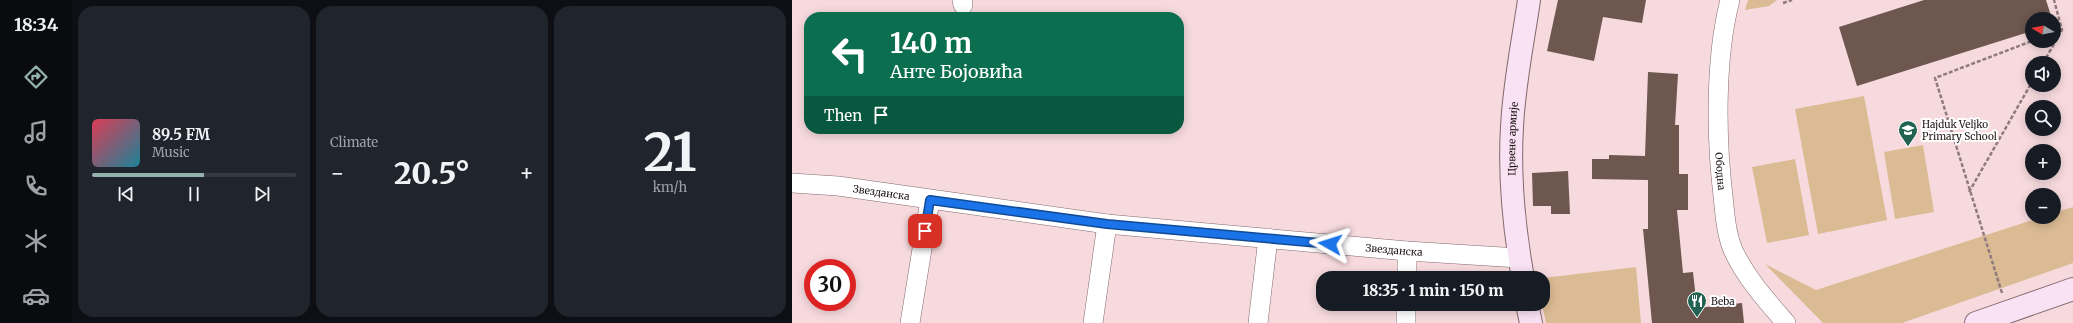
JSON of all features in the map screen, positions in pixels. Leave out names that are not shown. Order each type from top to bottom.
[{"type":"main road","name":"Црвене армије","points":[[1521,268],[1512,194],[1511,153],[1514,103],[1529,0]]},
{"type":"main road","points":[[1976,323],[2073,289]]},
{"type":"main road","points":[[1528,311],[1531,323]]},
{"type":"street","name":"Ободна","points":[[1730,0],[1722,49],[1718,159],[1726,230],[1733,249],[1753,286],[1786,323]]},
{"type":"street","name":"Звезданска","points":[[792,183],[838,186],[1107,224],[1407,251],[1521,268]]},
{"type":"street","points":[[910,323],[930,200]]},
{"type":"street","points":[[1093,323],[1107,224]]},
{"type":"street","points":[[1258,323],[1268,238]]},
{"type":"street","points":[[1407,251],[1407,271]]},
{"type":"street","points":[[1406,311],[1406,323]]},
{"type":"path","points":[[1783,3],[1792,0]]},
{"type":"path","points":[[2047,56],[2062,30],[2054,0]]},
{"type":"path","points":[[2008,312],[1969,192],[1935,78],[2025,44]]},
{"type":"path","points":[[1969,192],[2026,92]]},
{"type":"shaded area","points":[[1748,0],[1777,0],[1769,6],[1745,10]]},
{"type":"shaded area","points":[[1864,96],[1887,220],[1818,234],[1795,109]]},
{"type":"shaded area","points":[[1923,145],[1934,212],[1895,219],[1884,152]]},
{"type":"shaded area","points":[[1795,159],[1809,235],[1767,243],[1752,167]]},
{"type":"shaded area","points":[[2073,207],[2073,263],[1902,323],[1823,323],[1765,264],[1816,290],[2025,222],[2025,224],[2061,224],[2061,211]]},
{"type":"shaded area","points":[[1636,267],[1641,323],[1546,323],[1543,311],[1550,311],[1550,277]]},
{"type":"building","points":[[1558,0],[1646,0],[1642,23],[1603,17],[1594,61],[1547,51]]},
{"type":"building","points":[[1924,0],[2046,0],[2050,12],[2025,12],[2025,33],[1857,86],[1839,27]]},
{"type":"building","points":[[1648,72],[1678,74],[1675,125],[1679,125],[1679,174],[1688,174],[1688,210],[1677,210],[1683,273],[1693,272],[1697,308],[1742,303],[1744,323],[1652,323],[1643,229],[1648,229],[1648,180],[1592,179],[1592,159],[1609,159],[1609,155],[1645,156]]},
{"type":"building","points":[[1568,171],[1570,214],[1551,214],[1551,206],[1533,206],[1532,173]]},
{"type":"place","name":"Hajduk Veljko Primary School","points":[[1908,147]]},
{"type":"place","name":"Beba","points":[[1697,318]]},
{"type":"route","points":[[925,231],[930,200],[1107,224],[1330,244]]}]
